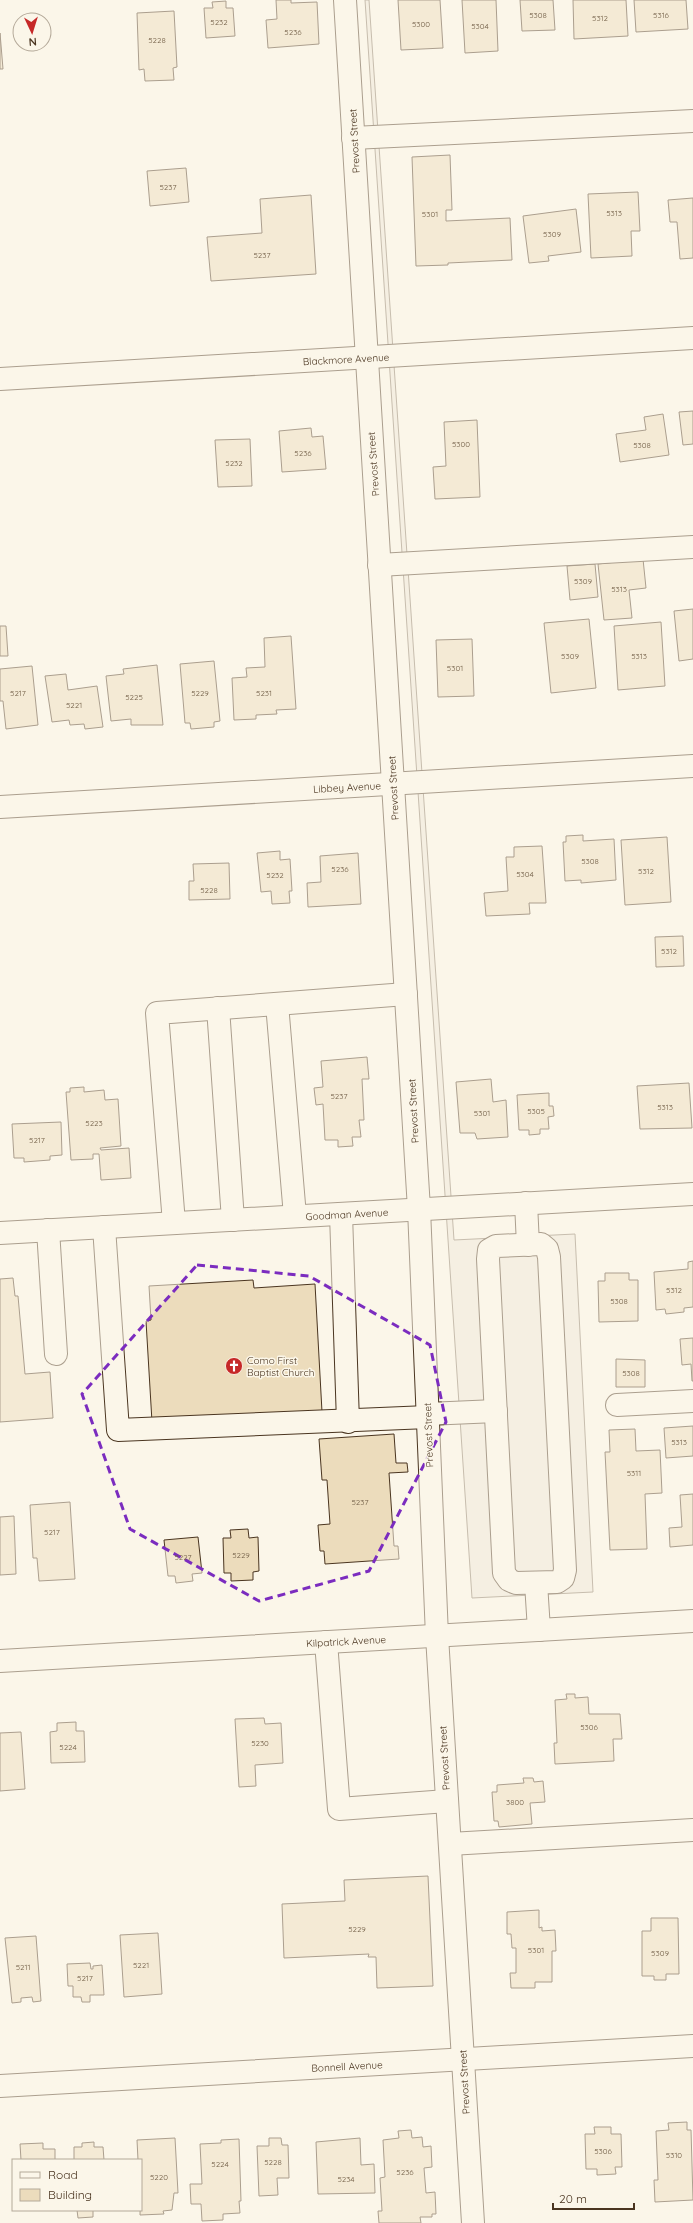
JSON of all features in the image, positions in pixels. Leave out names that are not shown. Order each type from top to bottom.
[{"type":"street","name":"Prevost Street","points":[[345,0],[419,1209],[437,1636],[472,2223]]},
{"type":"street","points":[[353,138],[693,121]]},
{"type":"street","name":"Blackmore Avenue","points":[[0,379],[693,338]]},
{"type":"street","points":[[380,565],[693,547]]},
{"type":"street","name":"Libbey Avenue","points":[[0,807],[693,766]]},
{"type":"street","points":[[174,1223],[157,1013],[406,994]]},
{"type":"street","points":[[277,1004],[295,1216]]},
{"type":"street","points":[[218,1008],[233,1220]]},
{"type":"street","name":"Goodman Avenue","points":[[0,1233],[693,1194]]},
{"type":"street","points":[[526,1203],[528,1245]]},
{"type":"street","points":[[341,1214],[348,1422]]},
{"type":"street","points":[[104,1227],[118,1430],[348,1422],[496,1411]]},
{"type":"street","points":[[48,1230],[56,1354]]},
{"type":"street","points":[[541,1244],[547,1249],[549,1257],[565,1570],[563,1578],[557,1582],[516,1583],[509,1580],[504,1573],[488,1259],[489,1250],[496,1246],[528,1245],[541,1244]]},
{"type":"street","points":[[617,1405],[693,1401]]},
{"type":"street","points":[[536,1583],[539,1630]]},
{"type":"street","name":"Kilpatrick Avenue","points":[[0,1661],[693,1621]]},
{"type":"street","points":[[326,1642],[339,1809],[447,1801]]},
{"type":"street","points":[[450,1844],[693,1830]]},
{"type":"street","name":"Bonnell Avenue","points":[[0,2086],[693,2046]]},
{"type":"highlighted area","points":[[197,1265],[309,1276],[430,1345],[446,1422],[369,1571],[259,1601],[130,1529],[82,1394]]},
{"type":"shaded area","points":[[365,0],[369,0],[454,1240],[575,1234],[593,1592],[472,1598]]},
{"type":"building","points":[[276,0],[291,0],[291,3],[317,2],[319,44],[268,48],[266,20],[277,19]]},
{"type":"building","points":[[398,0],[440,0],[443,48],[401,50]]},
{"type":"building","points":[[462,0],[496,0],[498,51],[465,53]]},
{"type":"building","points":[[520,0],[553,0],[555,30],[522,31]]},
{"type":"building","points":[[573,0],[626,0],[628,36],[574,39]]},
{"type":"building","points":[[634,0],[686,0],[688,29],[636,32]]},
{"type":"building","points":[[226,1],[226,8],[233,8],[235,36],[206,38],[204,8],[213,8],[212,2]]},
{"type":"building","points":[[174,11],[177,67],[173,68],[174,80],[145,81],[144,69],[139,70],[137,13]]},
{"type":"building","points":[[0,33],[3,69],[0,69]]},
{"type":"building","points":[[450,155],[452,210],[446,210],[446,221],[510,218],[512,260],[416,266],[412,157]]},
{"type":"building","points":[[186,168],[189,202],[150,206],[147,171]]},
{"type":"building","points":[[638,192],[640,231],[631,231],[632,256],[591,258],[588,194]]},
{"type":"building","points":[[311,195],[316,274],[211,281],[207,237],[262,233],[260,199]]},
{"type":"building","points":[[693,198],[693,258],[680,259],[677,222],[670,222],[668,200]]},
{"type":"building","points":[[576,209],[581,252],[548,256],[549,261],[529,263],[523,216]]},
{"type":"building","points":[[693,411],[693,444],[683,445],[679,412]]},
{"type":"building","points":[[663,414],[669,455],[620,462],[616,434],[646,430],[644,417]]},
{"type":"building","points":[[477,420],[480,497],[435,499],[433,467],[446,466],[444,422]]},
{"type":"building","points":[[311,428],[312,437],[323,436],[326,469],[282,472],[279,431]]},
{"type":"building","points":[[250,439],[252,486],[218,487],[215,440]]},
{"type":"building","points":[[643,559],[646,588],[629,590],[632,618],[604,620],[598,564]]},
{"type":"building","points":[[595,564],[598,597],[570,600],[567,566]]},
{"type":"building","points":[[693,609],[693,659],[679,661],[674,611]]},
{"type":"building","points":[[589,619],[596,688],[551,693],[544,623]]},
{"type":"building","points":[[661,622],[665,686],[618,690],[614,626]]},
{"type":"building","points":[[0,626],[6,626],[8,656],[0,656]]},
{"type":"building","points":[[291,636],[296,709],[276,710],[277,714],[256,715],[256,719],[234,720],[232,678],[247,677],[246,668],[265,667],[264,638]]},
{"type":"building","points":[[472,639],[474,696],[438,697],[436,640]]},
{"type":"building","points":[[214,661],[220,721],[214,722],[214,727],[191,729],[190,723],[185,723],[180,664]]},
{"type":"building","points":[[157,665],[163,725],[131,725],[131,719],[111,721],[106,676],[124,674],[123,669]]},
{"type":"building","points":[[32,666],[38,725],[6,729],[3,701],[0,701],[0,669]]},
{"type":"building","points":[[66,674],[68,690],[97,686],[103,727],[85,729],[84,724],[70,725],[69,720],[52,722],[45,676]]},
{"type":"building","points":[[583,835],[583,841],[614,839],[616,880],[581,883],[581,880],[565,881],[563,842],[566,842],[566,836]]},
{"type":"building","points":[[667,837],[671,902],[625,905],[621,840]]},
{"type":"building","points":[[542,846],[546,903],[529,903],[530,914],[486,916],[484,893],[508,891],[506,857],[514,857],[514,847]]},
{"type":"building","points":[[280,851],[280,860],[290,859],[292,891],[289,891],[290,903],[272,904],[271,891],[261,892],[257,853]]},
{"type":"building","points":[[358,853],[361,904],[308,907],[307,883],[321,882],[320,856]]},
{"type":"building","points":[[229,863],[230,899],[189,900],[189,881],[194,881],[193,864]]},
{"type":"building","points":[[683,936],[684,966],[656,967],[655,937]]},
{"type":"building","points":[[367,1057],[369,1079],[362,1079],[364,1120],[359,1120],[361,1137],[352,1137],[353,1146],[338,1147],[338,1140],[325,1140],[323,1104],[316,1105],[314,1088],[323,1087],[321,1061]]},
{"type":"building","points":[[491,1079],[493,1102],[506,1100],[508,1137],[477,1139],[475,1133],[460,1133],[456,1082]]},
{"type":"building","points":[[689,1083],[692,1128],[640,1129],[637,1086]]},
{"type":"building","points":[[84,1087],[84,1092],[104,1090],[105,1100],[118,1099],[121,1146],[100,1148],[101,1150],[129,1148],[131,1178],[101,1180],[99,1154],[93,1154],[93,1159],[71,1160],[66,1092],[70,1092],[70,1088]]},
{"type":"building","points":[[549,1093],[549,1106],[553,1106],[554,1116],[548,1117],[549,1129],[540,1129],[540,1134],[529,1135],[529,1130],[519,1130],[517,1095]]},
{"type":"building","points":[[61,1122],[62,1155],[50,1156],[50,1160],[24,1162],[24,1158],[14,1158],[12,1124]]},
{"type":"building","points":[[693,1261],[693,1307],[684,1308],[684,1312],[666,1314],[665,1309],[656,1310],[654,1272],[688,1269],[688,1262]]},
{"type":"building","points":[[605,1273],[629,1273],[629,1280],[638,1280],[638,1321],[599,1322],[598,1281],[605,1281]]},
{"type":"building","points":[[13,1278],[15,1296],[18,1296],[25,1374],[50,1372],[53,1418],[0,1422],[0,1279]]},
{"type":"building","name":"Como First Baptist Church","points":[[253,1280],[254,1288],[315,1284],[322,1412],[152,1422],[146,1321],[151,1320],[149,1286]]},
{"type":"building","points":[[693,1338],[692,1381],[691,1364],[682,1365],[680,1339]]},
{"type":"building","points":[[616,1359],[645,1360],[645,1387],[616,1387]]},
{"type":"building","points":[[693,1426],[693,1456],[666,1458],[664,1428]]},
{"type":"building","points":[[635,1429],[636,1451],[660,1450],[662,1493],[645,1494],[647,1549],[610,1550],[605,1452],[610,1452],[609,1430]]},
{"type":"building","points":[[394,1434],[396,1463],[407,1463],[408,1472],[389,1473],[394,1546],[398,1546],[399,1559],[325,1564],[324,1551],[320,1551],[318,1525],[330,1524],[327,1480],[322,1480],[319,1439]]},
{"type":"building","points":[[693,1494],[693,1545],[670,1547],[669,1528],[682,1527],[680,1495]]},
{"type":"building","points":[[70,1502],[75,1579],[39,1581],[37,1558],[33,1558],[30,1505]]},
{"type":"building","points":[[14,1516],[16,1574],[0,1575],[0,1517]]},
{"type":"building","points":[[248,1529],[249,1538],[258,1537],[259,1571],[253,1572],[253,1580],[231,1581],[231,1573],[224,1573],[223,1538],[231,1538],[230,1530]]},
{"type":"building","points":[[198,1537],[202,1573],[192,1574],[193,1581],[176,1583],[175,1576],[168,1576],[164,1540]]},
{"type":"building","points":[[566,1694],[575,1694],[575,1698],[588,1697],[589,1714],[620,1714],[622,1739],[613,1739],[614,1761],[555,1764],[554,1743],[557,1743],[555,1700],[567,1699]]},
{"type":"building","points":[[264,1718],[265,1724],[281,1723],[283,1763],[255,1765],[256,1786],[239,1787],[235,1719]]},
{"type":"building","points":[[76,1722],[76,1731],[84,1731],[85,1762],[51,1763],[50,1732],[57,1731],[57,1723]]},
{"type":"building","points":[[21,1732],[25,1789],[0,1791],[0,1733]]},
{"type":"building","points":[[523,1778],[533,1778],[534,1782],[543,1781],[545,1802],[530,1803],[532,1824],[499,1827],[498,1821],[494,1821],[492,1792],[497,1792],[497,1785],[524,1783]]},
{"type":"building","points":[[428,1876],[433,1986],[377,1988],[376,1957],[368,1957],[369,1954],[284,1958],[282,1904],[345,1901],[344,1880]]},
{"type":"building","points":[[539,1910],[539,1928],[542,1927],[542,1931],[555,1930],[556,1951],[552,1951],[552,1982],[535,1982],[535,1988],[511,1988],[510,1973],[516,1973],[516,1948],[512,1948],[511,1934],[507,1934],[507,1912]]},
{"type":"building","points":[[651,1918],[678,1918],[679,1974],[666,1974],[666,1980],[654,1980],[654,1976],[642,1976],[642,1931],[651,1931]]},
{"type":"building","points":[[158,1933],[162,1994],[124,1997],[120,1935]]},
{"type":"building","points":[[36,1936],[41,2001],[33,2002],[32,1997],[21,1998],[21,2002],[12,2003],[5,1938]]},
{"type":"building","points":[[90,1963],[91,1969],[93,1969],[93,1966],[102,1965],[104,1995],[90,1995],[90,2002],[82,2002],[81,1997],[73,1997],[73,1986],[68,1986],[67,1964]]},
{"type":"building","points":[[687,2122],[687,2130],[691,2130],[693,2200],[655,2202],[654,2180],[658,2180],[656,2131],[669,2130],[668,2123]]},
{"type":"building","points":[[594,2127],[611,2127],[611,2134],[621,2134],[622,2167],[615,2167],[616,2174],[597,2175],[597,2169],[586,2169],[585,2134],[595,2134]]},
{"type":"building","points":[[411,2130],[412,2138],[422,2137],[423,2147],[431,2146],[432,2167],[424,2168],[426,2193],[435,2192],[436,2214],[432,2214],[432,2217],[420,2217],[421,2223],[379,2223],[378,2211],[382,2211],[380,2178],[385,2177],[383,2140],[399,2138],[398,2131]]},
{"type":"building","points":[[175,2138],[178,2193],[174,2193],[172,2210],[163,2211],[164,2214],[140,2215],[140,2211],[142,2211],[142,2159],[138,2159],[137,2140]]},
{"type":"building","points":[[269,2138],[281,2138],[282,2145],[288,2145],[289,2178],[277,2178],[278,2195],[259,2196],[257,2146],[269,2146]]},
{"type":"building","points":[[360,2138],[361,2165],[374,2164],[375,2193],[318,2194],[316,2142]]},
{"type":"building","points":[[239,2139],[240,2213],[223,2214],[223,2220],[202,2221],[201,2204],[191,2204],[190,2184],[202,2184],[200,2144],[221,2143],[221,2140]]},
{"type":"building","points":[[94,2142],[94,2147],[103,2147],[104,2159],[74,2159],[74,2147],[82,2147],[82,2143]]},
{"type":"building","points":[[43,2143],[43,2149],[55,2149],[55,2159],[21,2159],[20,2144]]},
{"type":"building","points":[[77,2211],[93,2211],[93,2217],[78,2218]]},
{"type":"place","name":"Como First Baptist Church","points":[[234,1366]]}]
